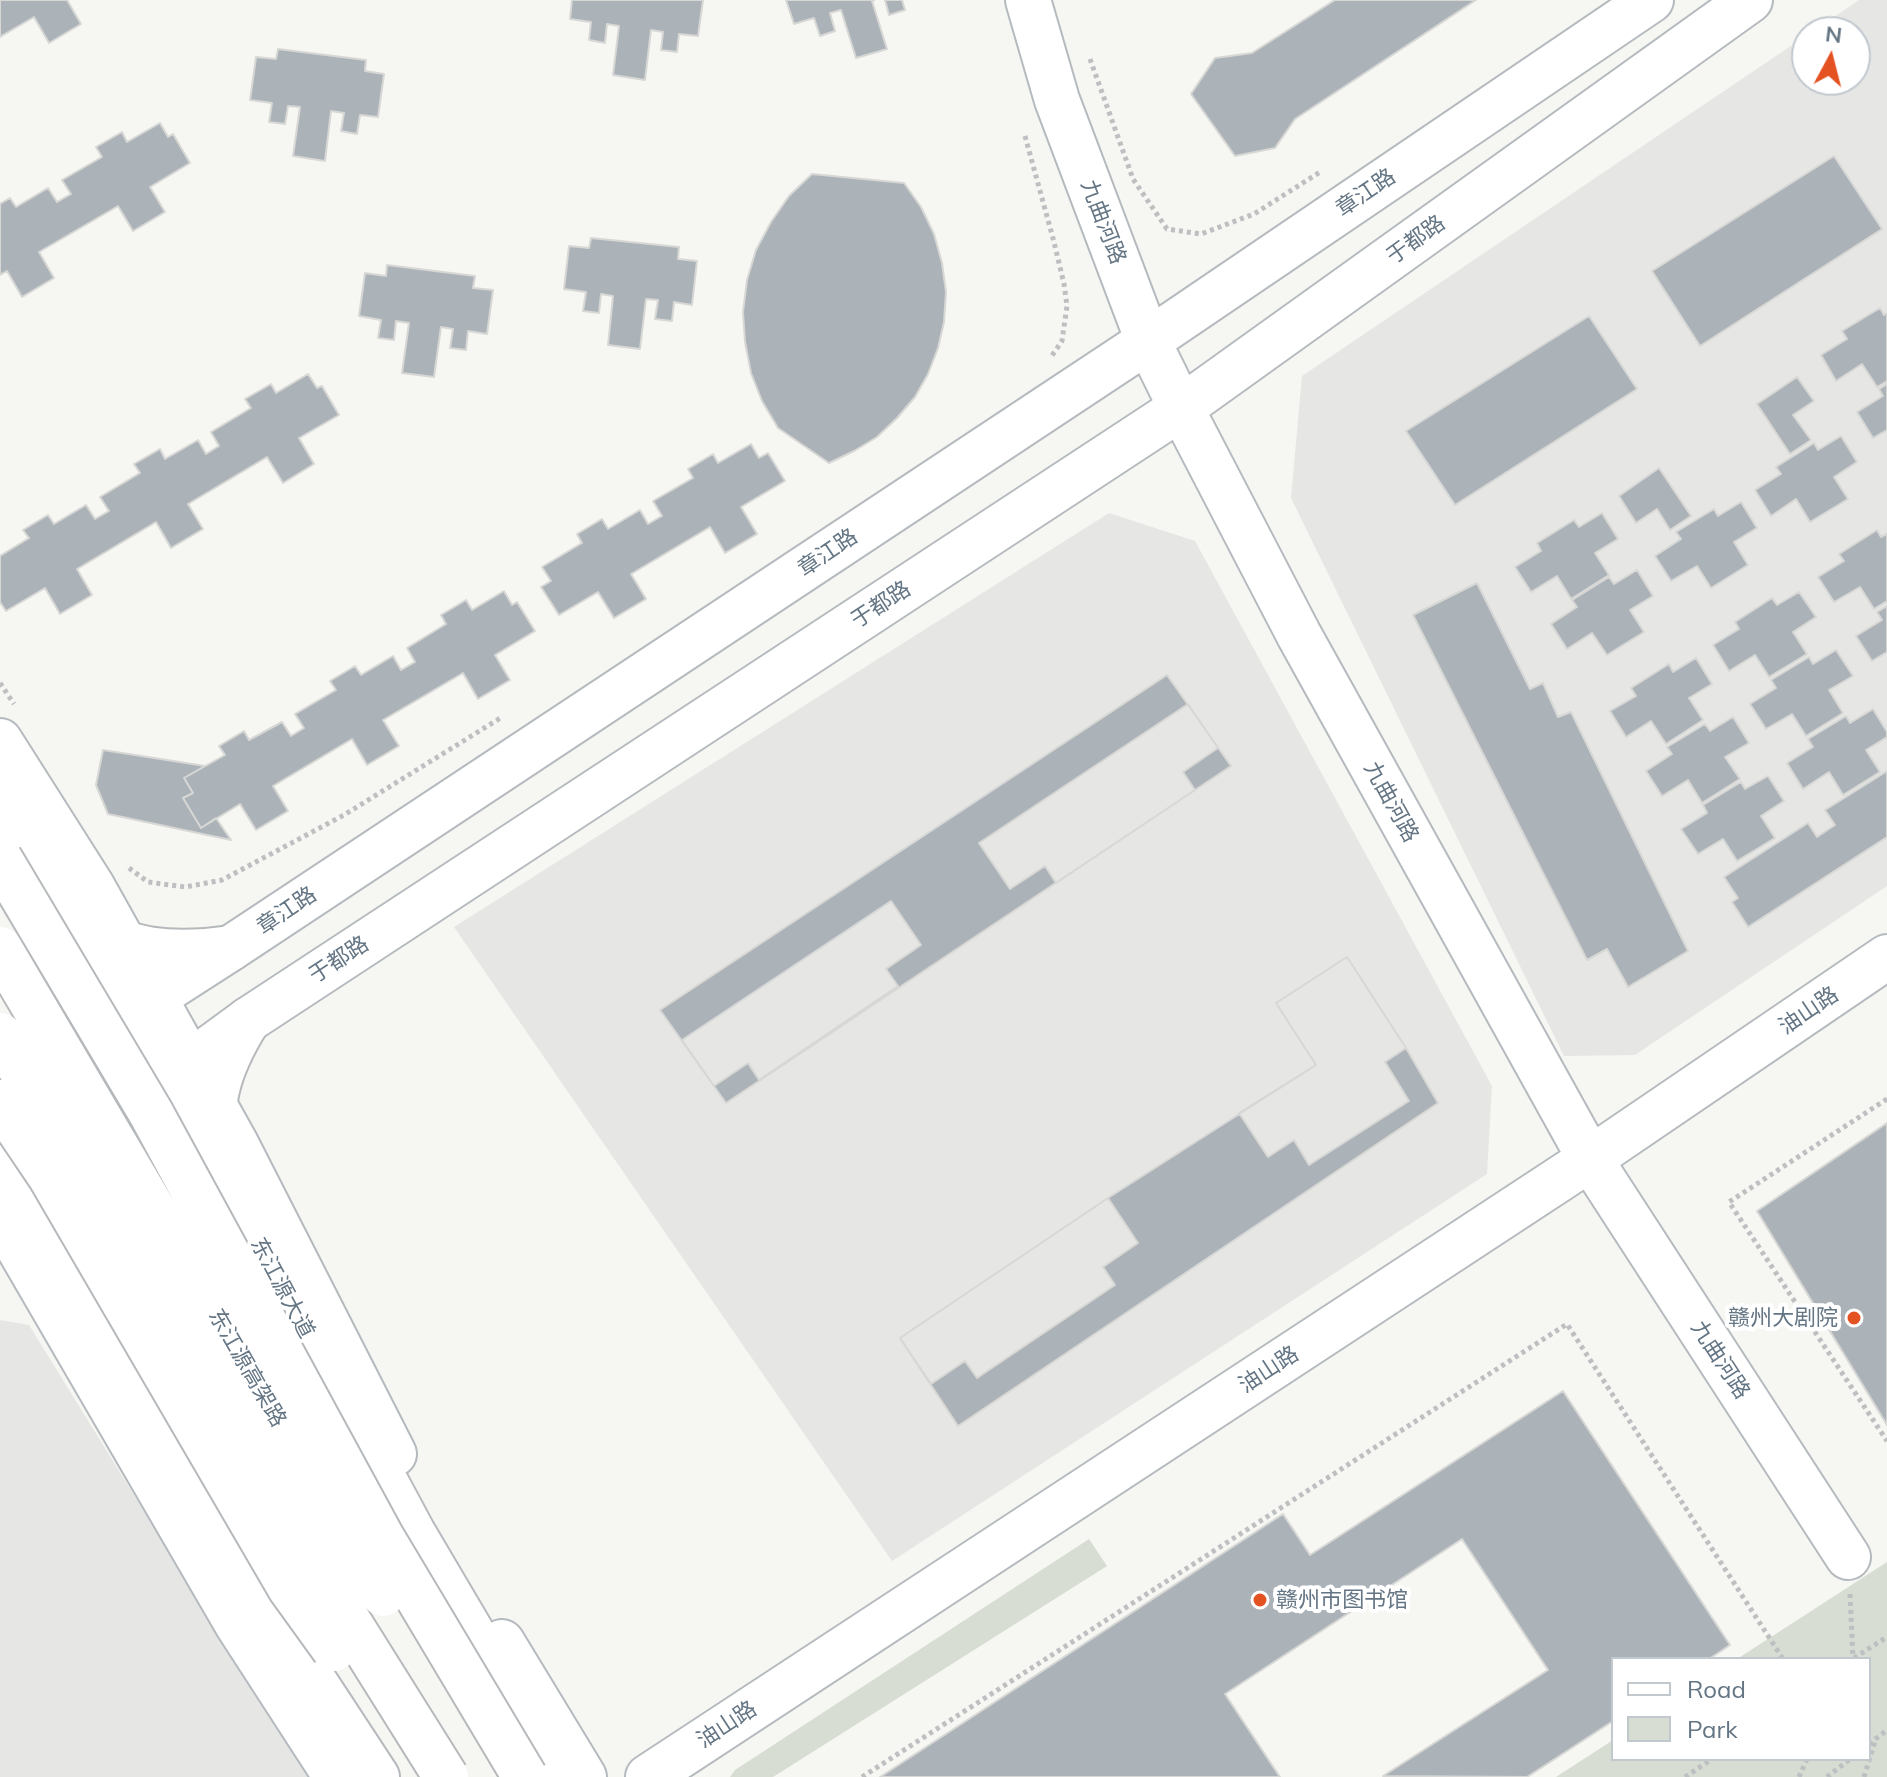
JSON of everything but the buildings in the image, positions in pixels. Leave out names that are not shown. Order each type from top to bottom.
[{"type":"main road","name":"九曲河路","points":[[1028,0],[1057,100],[1148,341],[1299,635],[1590,1159],[1848,1557]]},
{"type":"main road","name":"章江路","points":[[0,1102],[1148,341],[1651,0]]},
{"type":"main road","name":"于都路","points":[[5,1207],[248,1020],[1181,408],[1750,0]]},
{"type":"main road","points":[[9,725],[92,886],[103,929]]},
{"type":"main road","points":[[0,803],[103,929],[164,952],[198,953],[231,948]]},
{"type":"main road","points":[[0,859],[151,1113],[381,1536],[525,1777]]},
{"type":"main road","name":"东江源大道","points":[[103,929],[227,1156],[413,1533],[557,1777]]},
{"type":"main road","name":"东江源高架路","points":[[0,949],[356,1554],[509,1777]]},
{"type":"main road","name":"油山路","points":[[648,1777],[1590,1159],[1887,957]]},
{"type":"main road","points":[[248,1020],[223,1065],[212,1116],[213,1142],[227,1156],[427,1519],[584,1777]]},
{"type":"main road","points":[[227,1156],[233,1061],[248,1020]]},
{"type":"main road","name":"东江源高架路","points":[[0,1035],[315,1568],[446,1777]]},
{"type":"main road","points":[[178,1071],[214,1104]]},
{"type":"main road","points":[[0,1102],[50,1176],[290,1588],[426,1777]]},
{"type":"main road","points":[[5,1207],[36,1228],[57,1234],[261,1600],[377,1777]]},
{"type":"main road","points":[[5,1207],[237,1624],[336,1777]]},
{"type":"path","points":[[1090,60],[1133,179],[1167,229],[1201,234],[1254,214],[1332,165]]},
{"type":"path","points":[[1025,136],[1054,242],[1067,306],[1062,341],[1049,359]]},
{"type":"path","points":[[0,683],[9,725]]},
{"type":"path","points":[[125,865],[148,882],[185,887],[222,880],[344,815],[507,714]]},
{"type":"path","points":[[1887,1099],[1729,1202],[1887,1441]]},
{"type":"path","points":[[862,1777],[1567,1324],[1782,1657]]},
{"type":"path","points":[[1848,1557],[1853,1657]]},
{"type":"path","points":[[1856,1657],[1887,1637]]},
{"type":"path","points":[[1871,1742],[1887,1730]]},
{"type":"path","points":[[1871,1754],[1876,1738]]},
{"type":"path","points":[[1685,1777],[1709,1761]]},
{"type":"path","points":[[1827,1777],[1847,1761]]},
{"type":"shaded area","points":[[1859,0],[1887,0],[1887,886],[1635,1055],[1564,1056],[1291,498],[1302,376],[1791,46],[1791,96],[1871,96],[1871,16],[1836,16]]},
{"type":"shaded area","points":[[1109,513],[1195,541],[1492,1086],[1487,1174],[892,1561],[454,927]]},
{"type":"shaded area","points":[[0,1320],[29,1325],[308,1777],[0,1777]]},
{"type":"green space","points":[[1089,1539],[1107,1566],[773,1777],[730,1777],[735,1770]]},
{"type":"green space","points":[[1887,1562],[1887,1777],[1556,1777],[1611,1741],[1611,1761],[1871,1761],[1871,1657],[1740,1657]]},
{"type":"place","name":"赣州大剧院","points":[[1854,1318]]},
{"type":"place","name":"赣州市图书馆","points":[[1260,1600]]}]
